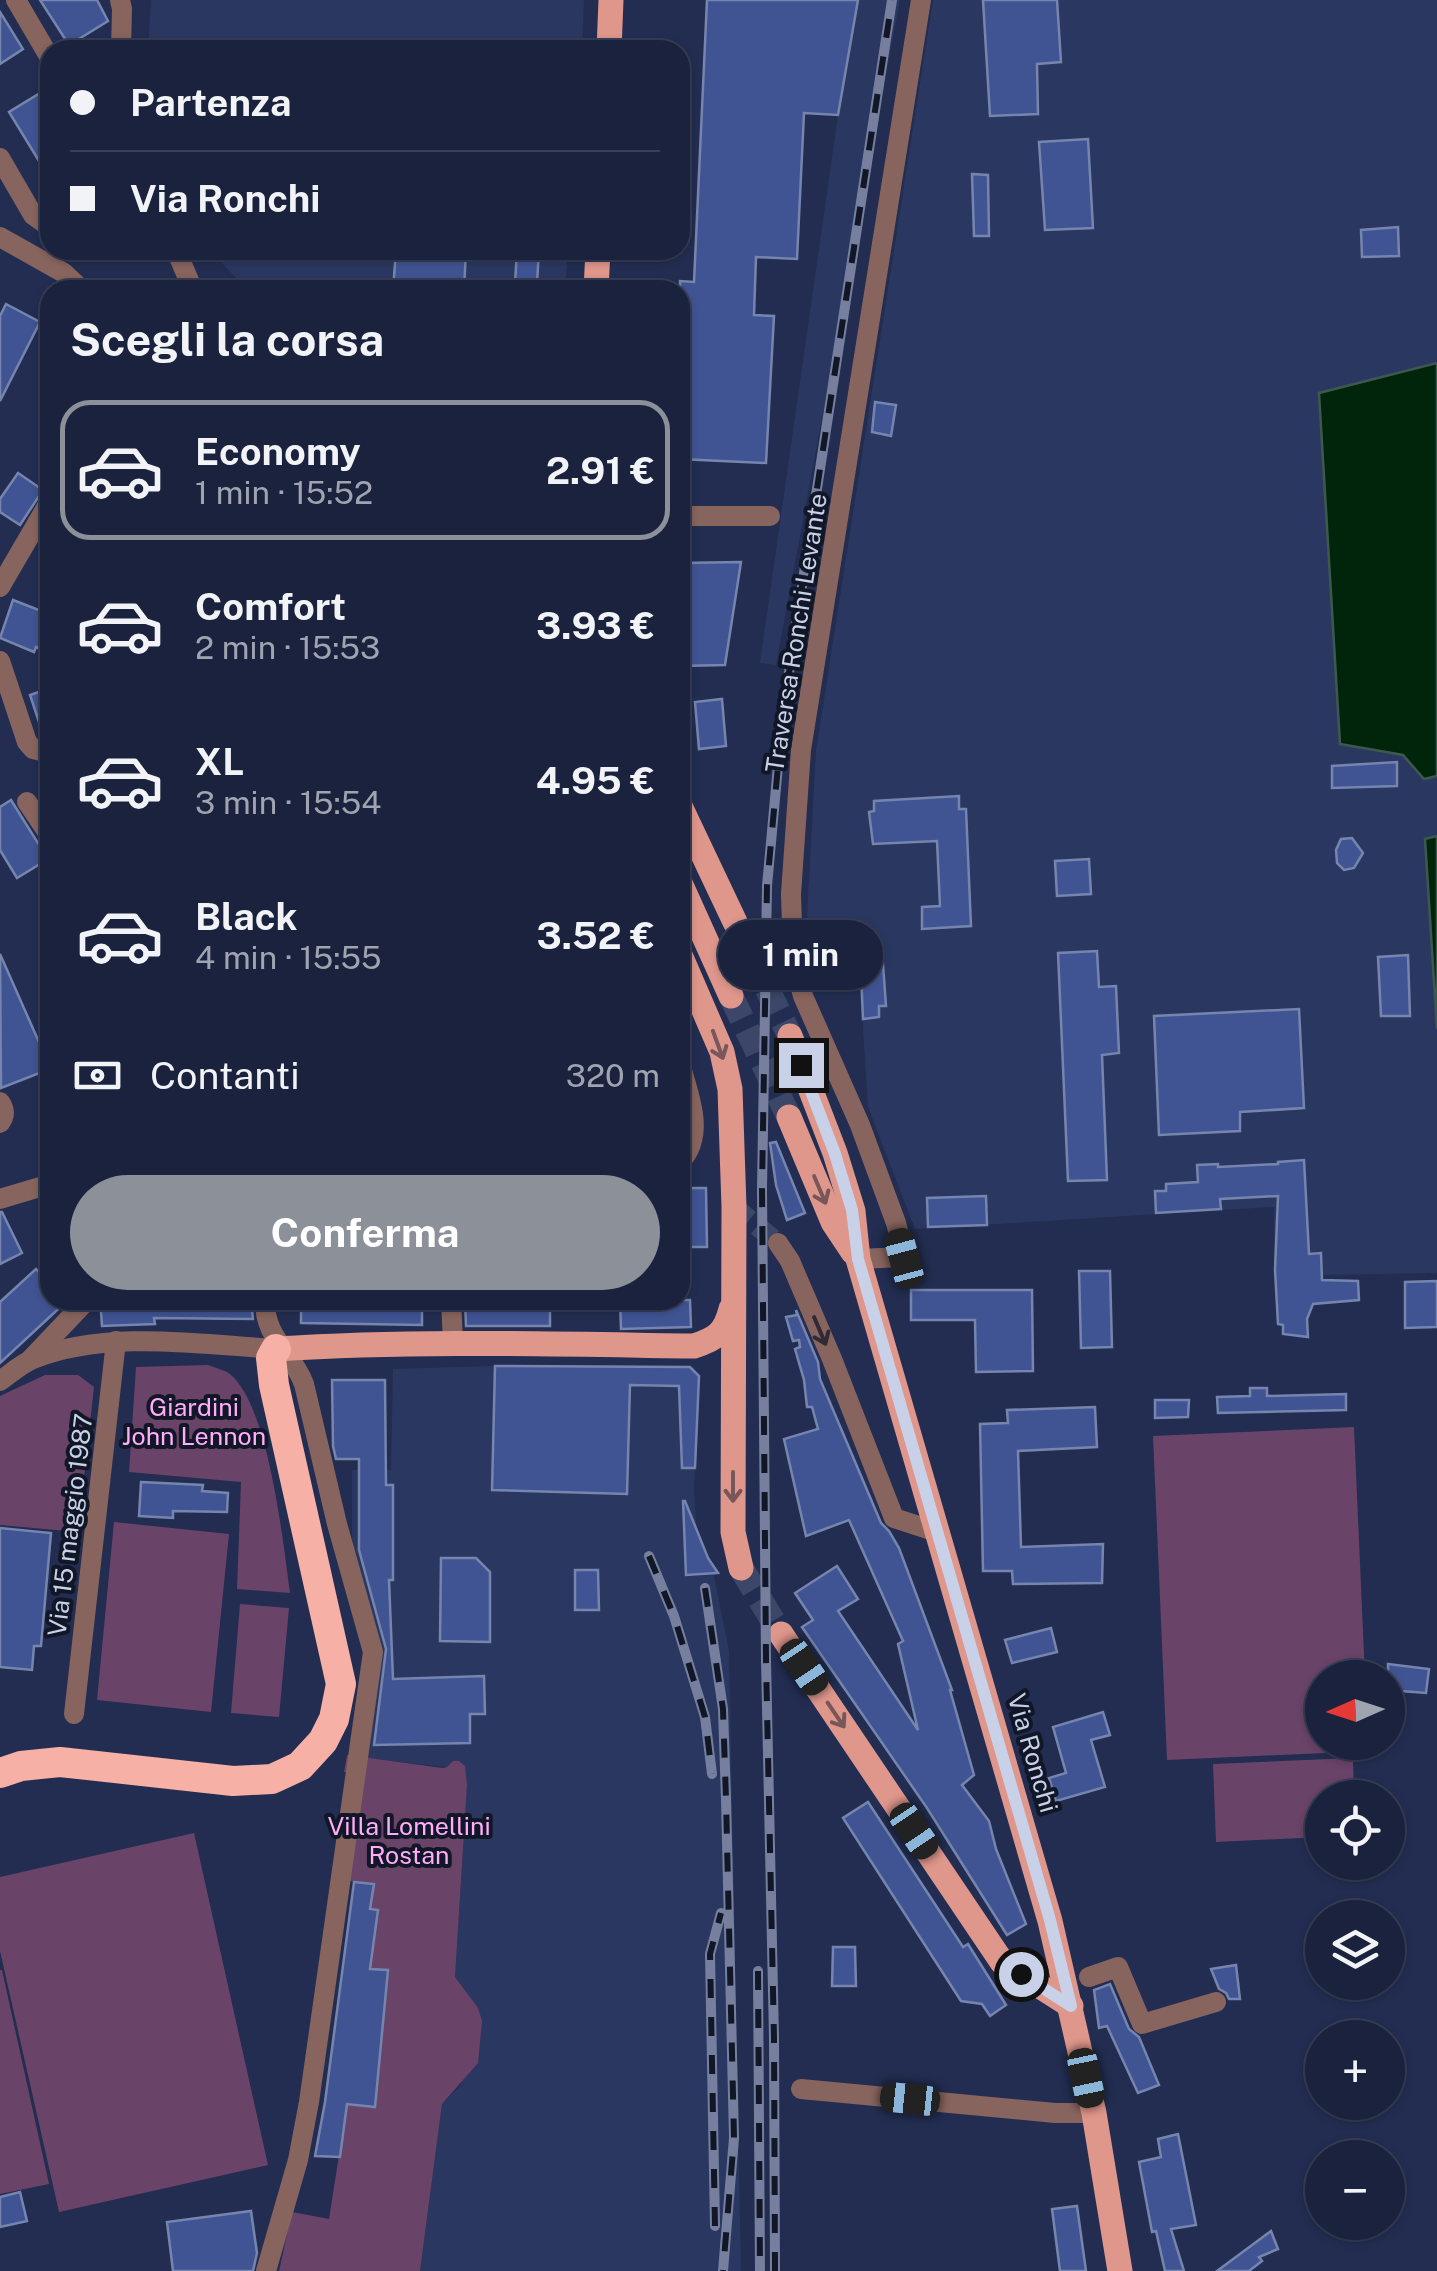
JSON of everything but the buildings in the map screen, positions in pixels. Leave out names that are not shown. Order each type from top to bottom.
[{"type":"highway","points":[[0,1774],[22,1766],[60,1762],[233,1780],[272,1779],[300,1766],[323,1741],[334,1719],[341,1684],[274,1384],[270,1358],[279,1349]]},
{"type":"main road","points":[[609,40],[611,0]]},
{"type":"main road","points":[[690,828],[735,922]]},
{"type":"main road","points":[[690,858],[714,882]]},
{"type":"main road","points":[[690,905],[731,996]]},
{"type":"main road","points":[[690,978],[722,1052],[730,1089],[733,1532],[741,1568]]},
{"type":"main road","name":"Via Ronchi","points":[[790,1036],[852,1210],[858,1259],[1052,1928],[1094,2113],[1120,2271]]},
{"type":"main road","name":"Via Ronchi","points":[[789,1117],[834,1222],[858,1259]]},
{"type":"main road","points":[[694,1346],[715,1339],[728,1320],[734,1295]]},
{"type":"main road","points":[[279,1349],[453,1343],[694,1346],[717,1354],[726,1370],[732,1406]]},
{"type":"main road","points":[[782,1634],[1002,1962],[1071,2006]]},
{"type":"main road","points":[[1002,1962],[1032,1962],[1044,1952],[1052,1928]]},
{"type":"street","points":[[16,0],[40,41]]},
{"type":"street","points":[[120,0],[121,40]]},
{"type":"street","name":"Traversa Ronchi Levante","points":[[858,1259],[904,1258],[896,1223],[860,1124],[803,996],[793,960],[791,894],[801,750],[921,0]]},
{"type":"street","points":[[0,158],[33,215],[40,220]]},
{"type":"street","points":[[0,236],[40,259]]},
{"type":"street","points":[[42,260],[71,280]]},
{"type":"street","points":[[690,516],[770,516]]},
{"type":"street","points":[[0,588],[40,518]]},
{"type":"street","points":[[0,661],[27,742],[40,750]]},
{"type":"street","points":[[27,802],[40,821]]},
{"type":"street","points":[[0,1102],[4,1114],[0,1122]]},
{"type":"street","points":[[690,1110],[695,1133],[690,1150]]},
{"type":"street","points":[[0,1199],[40,1187]]},
{"type":"street","points":[[778,1243],[790,1261],[832,1360],[894,1518],[937,1532]]},
{"type":"street","points":[[0,1381],[29,1360],[77,1310]]},
{"type":"street","points":[[266,2271],[298,2160],[309,2102],[373,1652],[304,1384],[298,1368],[279,1349],[267,1310]]},
{"type":"street","points":[[451,1310],[453,1343]]},
{"type":"street","points":[[29,1360],[116,1342],[279,1349]]},
{"type":"street","name":"Via 15 maggio 1987","points":[[74,1714],[116,1342]]},
{"type":"street","points":[[1089,1976],[1118,1967],[1142,2024],[1216,2002]]},
{"type":"street","points":[[801,2089],[1094,2113]]},
{"type":"shaded area","points":[[151,0],[584,0],[582,40],[149,40]]},
{"type":"shaded area","points":[[858,0],[900,0],[776,665],[760,663],[838,115]]},
{"type":"shaded area","points":[[933,0],[1437,0],[1437,363],[1319,394],[1403,755],[1424,779],[1437,776],[1437,836],[1425,840],[1437,1030],[1437,1273],[1274,1276],[1274,1207],[915,1229],[868,1107],[859,965],[835,960],[822,949],[811,935],[807,915],[816,751]]},
{"type":"shaded area","points":[[219,260],[567,260],[566,280],[238,280]]},
{"type":"shaded area","points":[[1437,363],[1437,776],[1424,779],[1403,755],[1340,744],[1319,393]]},
{"type":"shaded area","points":[[1437,836],[1437,1029],[1425,839]]},
{"type":"shaded area","points":[[690,1367],[699,1376],[696,1527],[718,1573],[714,1576],[729,1651],[741,2271],[420,2271],[442,2104],[460,2086],[482,2021],[455,1977],[467,1785],[447,1767],[364,1758],[378,1653],[352,1559],[352,1470],[391,1470],[393,1369]]},
{"type":"green space","name":"Giardini John Lennon","points":[[208,1365],[230,1374],[255,1415],[272,1476],[290,1593],[237,1589],[241,1482],[129,1472],[136,1367]]},
{"type":"green space","points":[[45,1375],[78,1375],[94,1387],[78,1532],[0,1525],[0,1396]]},
{"type":"green space","points":[[1354,1427],[1364,1660],[1305,1660],[1305,1754],[1167,1760],[1153,1436]]},
{"type":"green space","points":[[114,1522],[229,1534],[211,1712],[97,1700]]},
{"type":"green space","points":[[240,1604],[289,1608],[279,1717],[231,1713]]},
{"type":"green space","name":"Villa Lomellini Rostan","points":[[347,1755],[443,1768],[459,1761],[465,1766],[455,1977],[478,2008],[482,2021],[478,2063],[442,2104],[420,2271],[279,2271],[292,2212],[329,2219],[347,2104],[375,2106],[387,1970],[370,1969],[378,1911],[370,1909],[374,1885],[350,1881],[361,1774],[344,1772]]},
{"type":"green space","points":[[1353,1760],[1354,1780],[1305,1780],[1305,1838],[1216,1842],[1213,1764]]},
{"type":"green space","points":[[194,1833],[268,2165],[59,2212],[0,1951],[0,1877]]},
{"type":"green space","points":[[0,1970],[49,2184],[0,2194]]},
{"type":"tunnel","points":[[735,922],[790,1036]]},
{"type":"tunnel","points":[[731,996],[789,1117]]},
{"type":"tunnel","points":[[734,1207],[778,1243]]},
{"type":"tunnel","points":[[741,1568],[781,1634]]},
{"type":"railway","points":[[775,2271],[762,1189],[767,886],[791,658],[892,0]]},
{"type":"railway","points":[[649,1556],[674,1616],[705,1717],[712,1774]]},
{"type":"railway","points":[[705,1588],[723,1709],[726,1799],[734,2138],[723,2271]]},
{"type":"railway","points":[[715,2226],[710,1954],[721,1913]]},
{"type":"railway","points":[[758,1971],[760,2271]]},
{"type":"route","points":[[801,1065],[852,1210],[858,1259],[1050,1920],[1071,2006],[1021,1974]]}]
